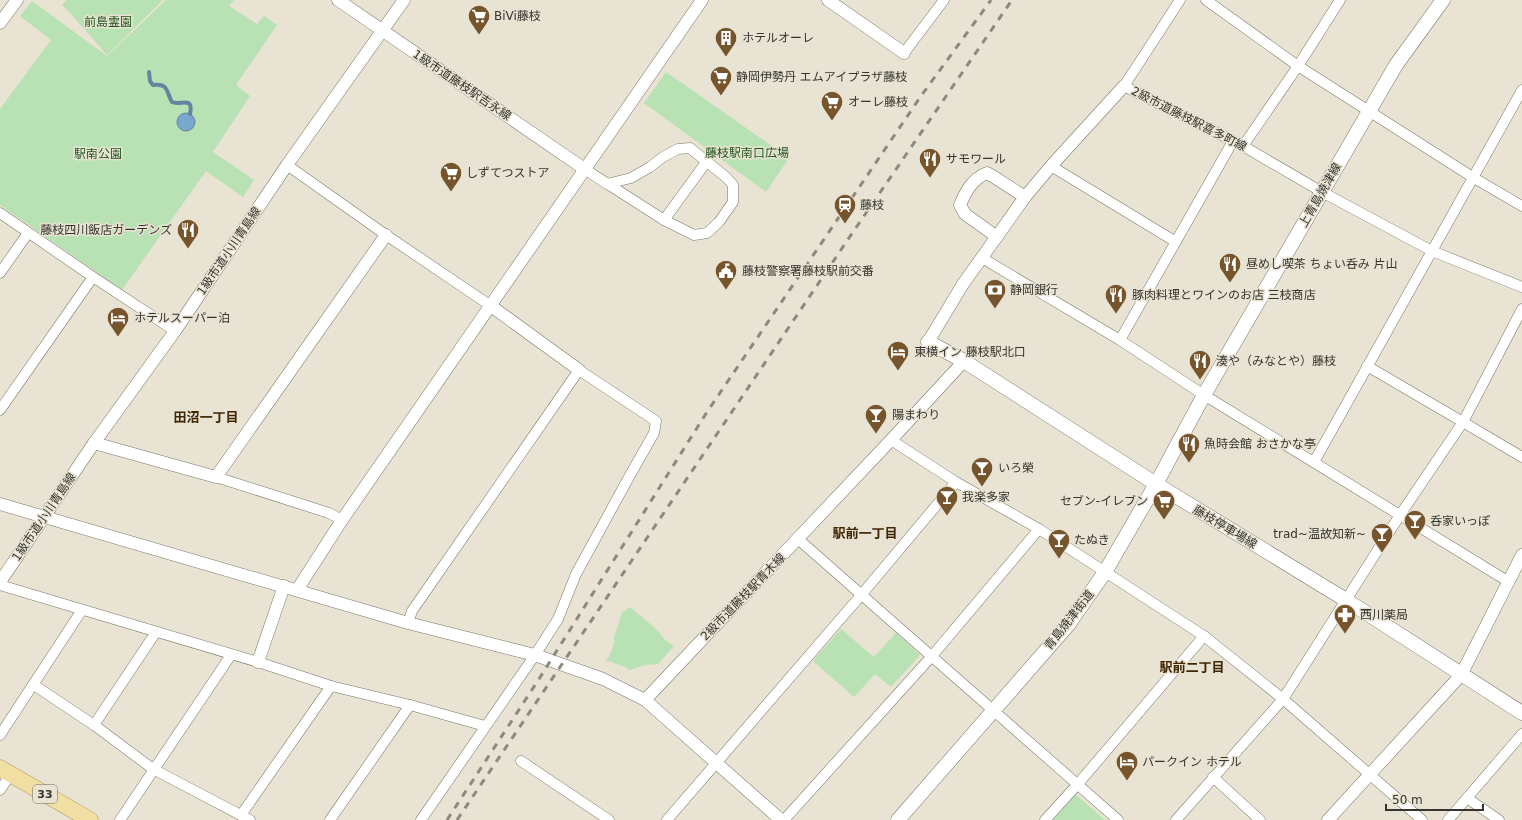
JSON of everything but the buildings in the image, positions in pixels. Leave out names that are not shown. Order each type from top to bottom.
[{"type":"main road","name":"上青島焼津線","points":[[1204,395],[1396,65],[1443,0]]},
{"type":"main road","name":"藤枝停車場線","points":[[928,342],[964,361],[1156,484],[1346,600],[1522,713]]},
{"type":"main road","name":"青島焼津街道","points":[[898,820],[1068,625],[1106,572],[1204,395]]},
{"type":"main road","name":"33","points":[[5,771],[90,820]]},
{"type":"street","points":[[0,23],[18,0]]},
{"type":"street","name":"1級市道藤枝駅吉永線","points":[[338,0],[382,31],[586,170],[607,184],[631,178],[678,148],[690,148],[727,178],[733,185],[733,202],[719,222],[707,233],[694,235],[664,220],[586,170]]},
{"type":"street","name":"1級市道小川青島線","points":[[0,583],[94,443],[175,331],[287,165],[404,0]]},
{"type":"street","points":[[297,590],[342,520],[586,170],[702,0]]},
{"type":"street","points":[[832,1],[904,53],[944,0]]},
{"type":"street","points":[[1124,86],[1180,0]]},
{"type":"street","points":[[1206,0],[1298,66],[1474,178],[1522,206]]},
{"type":"street","points":[[1243,146],[1298,66],[1340,0]]},
{"type":"street","name":"2級市道藤枝駅喜多町線","points":[[928,342],[963,284],[1025,197],[1051,166],[1124,86],[1243,146],[1322,192],[1432,251],[1522,287]]},
{"type":"street","points":[[1314,462],[1522,90]]},
{"type":"street","points":[[1120,340],[1233,141]]},
{"type":"street","points":[[664,220],[707,161]]},
{"type":"street","points":[[287,165],[386,235],[491,306],[579,370],[656,421],[654,433],[576,574],[558,619],[535,655],[421,820]]},
{"type":"street","points":[[1051,166],[1176,242]]},
{"type":"street","points":[[997,237],[965,214],[960,205],[965,193],[976,179],[987,174],[994,176],[1025,197]]},
{"type":"street","points":[[0,213],[175,331]]},
{"type":"street","points":[[0,273],[28,233]]},
{"type":"street","points":[[216,477],[386,235]]},
{"type":"street","points":[[982,258],[1120,340],[1204,395],[1509,582]]},
{"type":"street","points":[[0,410],[93,277]]},
{"type":"street","points":[[1176,820],[1283,699],[1400,515],[1463,422],[1522,308]]},
{"type":"street","name":"2級市道藤枝駅青木線","points":[[645,700],[892,440],[964,361]]},
{"type":"street","points":[[1367,366],[1522,457]]},
{"type":"street","points":[[408,623],[412,611],[579,370]]},
{"type":"street","points":[[892,440],[956,482],[1039,529],[1204,636],[1283,699],[1422,820]]},
{"type":"street","points":[[94,443],[216,477],[329,512],[342,520]]},
{"type":"street","points":[[667,820],[862,594],[956,482]]},
{"type":"street","points":[[0,504],[408,623],[535,655],[603,679],[645,700],[781,820]]},
{"type":"street","points":[[784,820],[932,656],[1039,529]]},
{"type":"street","points":[[798,539],[1118,820]]},
{"type":"street","points":[[1328,820],[1462,675],[1522,555]]},
{"type":"street","points":[[0,583],[82,610],[258,662],[331,686],[410,705],[485,726]]},
{"type":"street","points":[[258,662],[284,586]]},
{"type":"street","points":[[0,735],[82,610]]},
{"type":"street","points":[[94,725],[156,632]]},
{"type":"street","points":[[1045,820],[1077,785],[1204,636]]},
{"type":"street","points":[[120,820],[231,655]]},
{"type":"street","points":[[34,684],[94,725],[153,769],[246,818],[331,686]]},
{"type":"street","points":[[330,820],[410,705]]},
{"type":"street","points":[[1448,820],[1522,734]]},
{"type":"street","points":[[521,761],[609,820]]},
{"type":"street","points":[[0,790],[5,771]]},
{"type":"street","points":[[1213,777],[1260,820]]},
{"type":"street","points":[[1467,798],[1499,820]]},
{"type":"green space","name":"前島霊園","points":[[67,0],[163,0],[107,55],[62,5]]},
{"type":"green space","name":"駅南公園","points":[[166,0],[234,0],[229,6],[257,24],[264,16],[277,25],[236,85],[250,96],[213,152],[254,180],[243,197],[206,171],[122,290],[0,205],[0,109],[51,40],[20,16],[32,1],[107,56]]},
{"type":"green space","name":"藤枝駅南口広場","points":[[666,72],[789,158],[766,192],[644,103]]},
{"type":"green space","points":[[630,607],[657,630],[665,640],[674,646],[658,664],[645,665],[630,670],[605,660],[609,657],[614,644],[614,637],[622,613]]},
{"type":"green space","points":[[841,629],[874,657],[896,633],[920,655],[891,687],[875,674],[854,697],[813,661]]},
{"type":"green space","points":[[1075,794],[1105,820],[1053,820]]},
{"type":"water","points":[[186,113],[192,116],[195,122],[192,128],[186,131],[180,128],[177,122],[180,116]]},
{"type":"waterway","points":[[149,72],[150,81],[153,85],[162,85],[166,89],[172,102],[186,102],[190,105],[190,114]]},
{"type":"railway","points":[[447,820],[539,679],[707,412],[921,96],[991,0]]},
{"type":"railway","points":[[457,820],[853,232],[1012,0]]},
{"type":"place","name":"BiVi藤枝","points":[[479,36]]},
{"type":"place","name":"ホテルオーレ","points":[[726,58]]},
{"type":"place","name":"静岡伊勢丹 エムアイプラザ藤枝","points":[[721,96]]},
{"type":"place","name":"オーレ藤枝","points":[[832,122]]},
{"type":"place","name":"サモワール","points":[[930,178]]},
{"type":"place","name":"しずてつストア","points":[[451,192]]},
{"type":"place","name":"藤枝","points":[[845,224]]},
{"type":"place","name":"藤枝四川飯店ガーデンズ","points":[[188,250]]},
{"type":"place","name":"昼めし喫茶 ちょい呑み 片山","points":[[1230,284]]},
{"type":"place","name":"藤枝警察署藤枝駅前交番","points":[[726,290]]},
{"type":"place","name":"静岡銀行","points":[[995,310]]},
{"type":"place","name":"豚肉料理とワインのお店 三枝商店","points":[[1116,314]]},
{"type":"place","name":"ホテルスーパー泊","points":[[118,338]]},
{"type":"place","name":"東横イン 藤枝駅北口","points":[[898,372]]},
{"type":"place","name":"湊や（みなとや）藤枝","points":[[1200,380]]},
{"type":"place","name":"陽まわり","points":[[876,434]]},
{"type":"place","name":"魚時会館 おさかな亭","points":[[1189,464]]},
{"type":"place","name":"いろ榮","points":[[982,488]]},
{"type":"place","name":"我楽多家","points":[[947,516]]},
{"type":"place","name":"セブン-イレブン","points":[[1164,520]]},
{"type":"place","name":"呑家いっぽ","points":[[1415,540]]},
{"type":"place","name":"trad~温故知新~","points":[[1382,554]]},
{"type":"place","name":"たぬき","points":[[1059,560]]},
{"type":"place","name":"西川薬局","points":[[1345,634]]},
{"type":"place","name":"パークイン ホテル","points":[[1127,782]]},
{"type":"district","name":"田沼一丁目","points":[[206,417]]},
{"type":"district","name":"駅前一丁目","points":[[865,533]]},
{"type":"district","name":"駅前二丁目","points":[[1192,667]]}]
